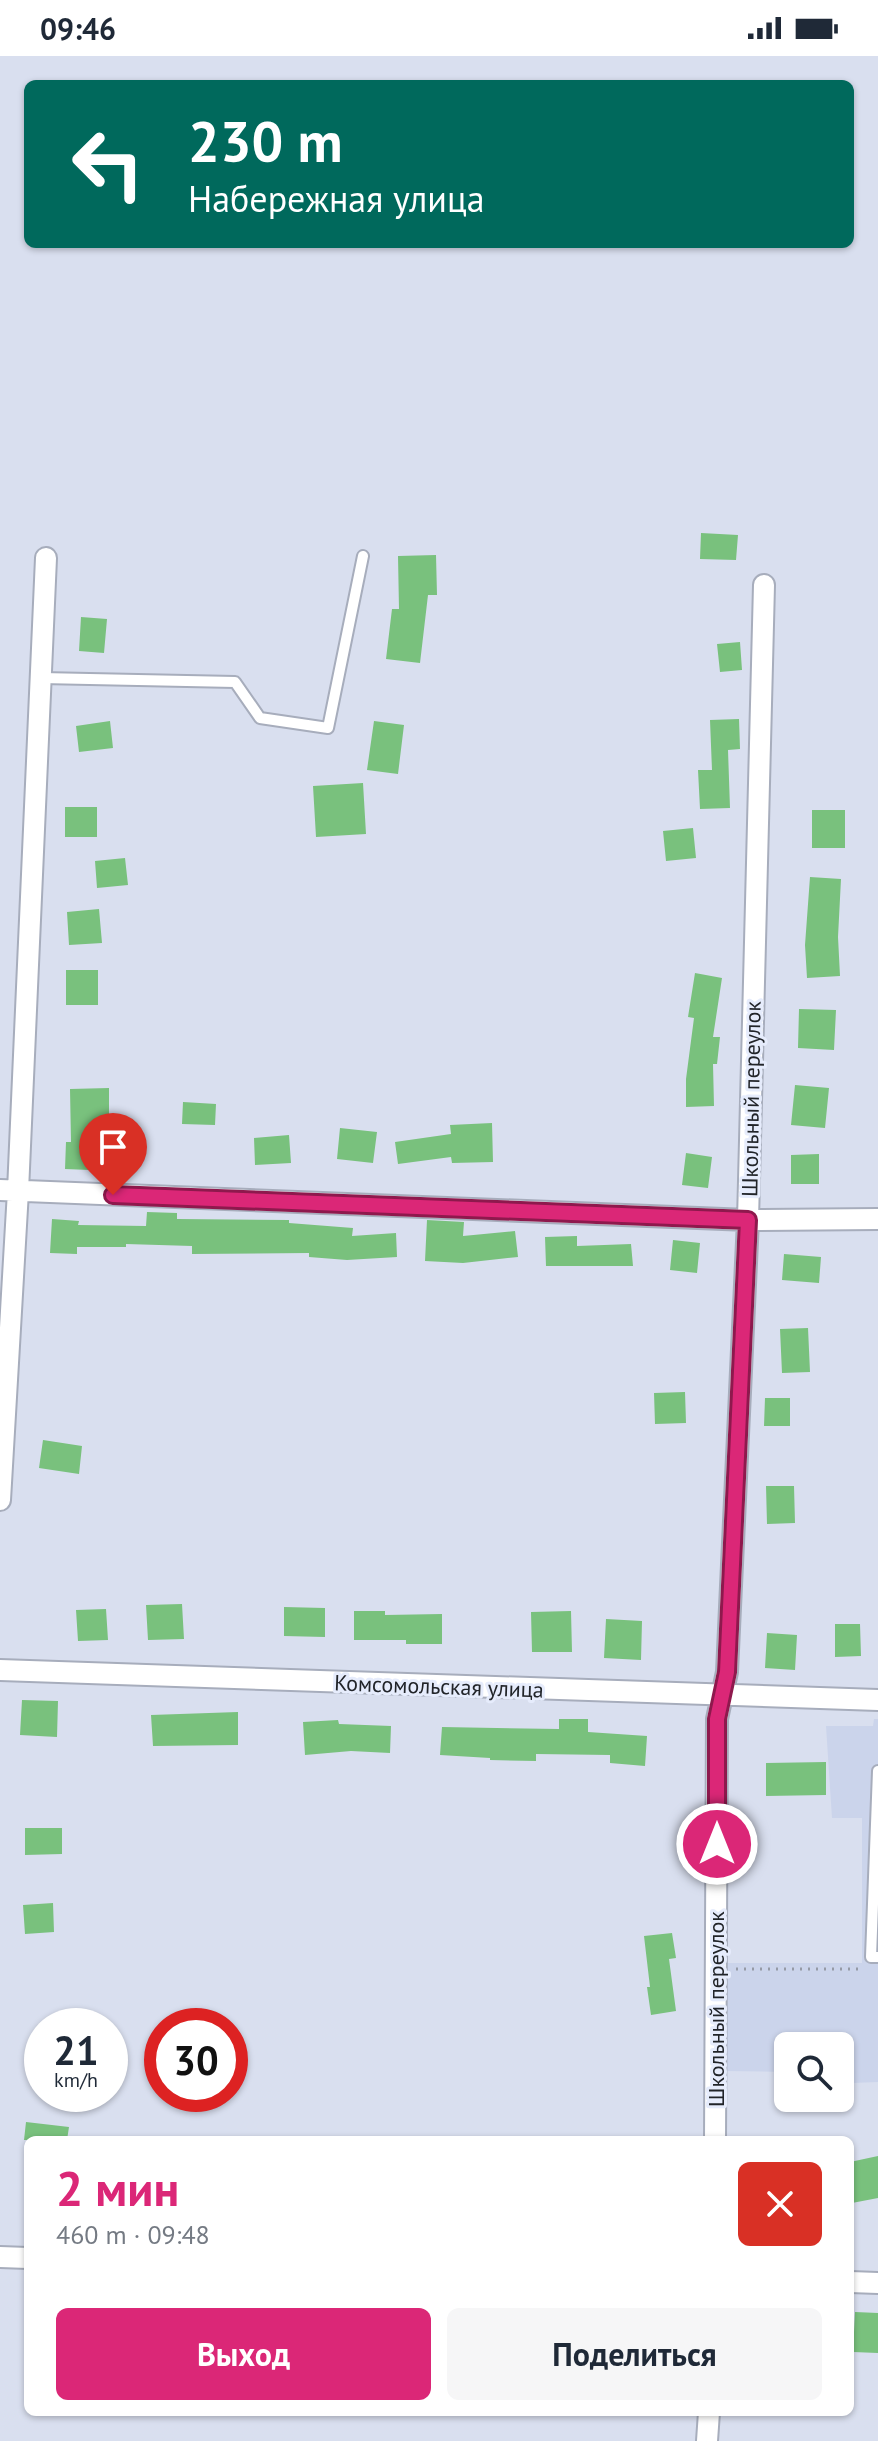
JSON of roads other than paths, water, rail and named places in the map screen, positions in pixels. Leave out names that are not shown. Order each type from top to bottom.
[{"type":"street","points":[[0,1500],[9,1191],[46,558]]},
{"type":"street","name":"Школьный переулок","points":[[715,2136],[717,1719],[727,1672],[748,1220],[764,585]]},
{"type":"street","points":[[9,1191],[748,1220],[878,1219]]},
{"type":"street","name":"Комсомольская улица","points":[[0,1670],[878,1700]]},
{"type":"street","points":[[0,2257],[24,2258]]},
{"type":"street","points":[[854,2282],[878,2283]]},
{"type":"street","points":[[707,2441],[709,2416]]},
{"type":"lane","points":[[41,678],[235,682],[260,718],[328,728],[363,556]]},
{"type":"lane","points":[[874,1957],[878,1771]]}]
